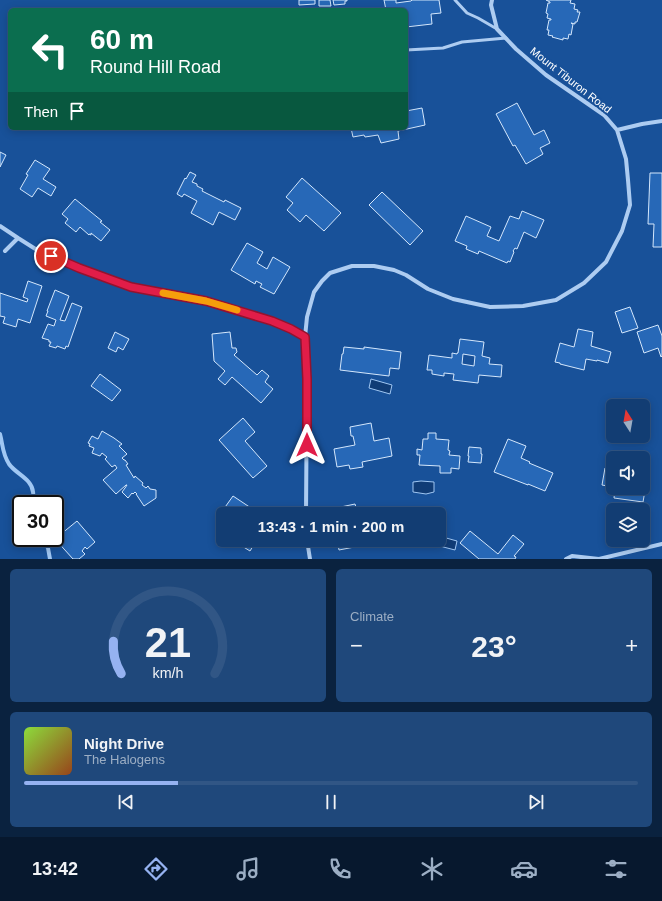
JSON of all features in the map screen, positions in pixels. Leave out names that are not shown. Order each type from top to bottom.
[{"type":"street","name":"Mount Tiburon Road","points":[[306,507],[307,379],[305,337],[307,317],[314,292],[330,273],[352,266],[374,266],[394,270],[406,275],[428,289],[453,299],[490,307],[523,306],[556,300],[584,283],[606,262],[622,231],[630,205],[626,159],[617,130],[604,115],[546,75],[506,38],[498,29],[492,0]]},
{"type":"street","points":[[617,130],[662,121]]},
{"type":"street","points":[[0,226],[37,250],[79,268],[131,287],[206,301],[272,321],[305,337]]},
{"type":"street","points":[[5,251],[18,238]]},
{"type":"street","points":[[566,559],[572,556],[599,559],[662,544]]},
{"type":"street","points":[[309,547],[310,559]]},
{"type":"lane","points":[[455,0],[467,13],[498,29]]},
{"type":"lane","points":[[408,50],[443,48],[462,42],[506,38]]},
{"type":"water","points":[[371,379],[392,385],[390,394],[369,388]]},
{"type":"water","points":[[413,482],[434,482],[434,492],[426,494],[413,492]]},
{"type":"water","points":[[446,538],[457,541],[455,550],[443,547],[446,547]]},
{"type":"building","points":[[299,0],[315,0],[315,4],[299,5]]},
{"type":"building","points":[[319,0],[330,0],[331,6],[319,6]]},
{"type":"building","points":[[333,0],[347,1],[345,1],[345,4],[334,5]]},
{"type":"building","points":[[384,0],[396,0],[396,3],[412,0],[439,0],[441,13],[431,14],[432,24],[408,27],[408,8],[386,8]]},
{"type":"building","points":[[546,0],[571,0],[570,3],[575,4],[574,9],[578,10],[577,12],[580,12],[577,22],[575,22],[575,24],[571,23],[573,24],[571,35],[569,34],[568,39],[563,38],[563,40],[548,35],[549,30],[547,30],[549,20],[551,19],[547,18],[548,14],[546,13],[548,3],[550,2]]},
{"type":"building","points":[[517,103],[534,135],[544,130],[550,143],[540,148],[543,154],[526,164],[515,145],[513,146],[496,114]]},
{"type":"building","points":[[422,108],[425,125],[408,129],[408,111]]},
{"type":"building","points":[[351,130],[402,130],[398,131],[399,139],[381,143],[378,135],[353,137]]},
{"type":"building","points":[[0,152],[6,155],[0,167]]},
{"type":"building","points":[[35,160],[50,169],[43,179],[56,187],[51,196],[38,188],[32,197],[20,189],[28,175],[26,174]]},
{"type":"building","points":[[190,172],[196,175],[192,182],[203,189],[202,191],[224,202],[225,200],[241,208],[235,220],[219,212],[213,225],[191,213],[197,201],[184,194],[182,197],[177,194],[185,178],[186,179]]},
{"type":"building","points":[[650,173],[662,173],[662,247],[653,247],[654,224],[648,224]]},
{"type":"building","points":[[302,178],[341,213],[324,231],[306,215],[300,222],[287,210],[293,203],[286,197]]},
{"type":"building","points":[[382,192],[423,231],[410,245],[369,205]]},
{"type":"building","points":[[75,199],[102,221],[100,222],[110,230],[101,241],[91,233],[91,235],[89,235],[80,227],[76,232],[65,223],[68,219],[62,214]]},
{"type":"building","points":[[522,211],[544,220],[536,238],[524,232],[517,249],[515,248],[513,251],[514,252],[510,262],[508,261],[507,263],[479,251],[478,254],[466,249],[467,246],[455,241],[466,216],[491,227],[487,236],[499,241],[510,216],[519,219]]},
{"type":"building","points":[[247,243],[263,252],[257,263],[267,269],[273,257],[290,267],[274,294],[260,287],[262,284],[256,281],[255,284],[231,270]]},
{"type":"building","points":[[28,281],[42,286],[30,323],[18,319],[16,327],[3,323],[5,317],[0,316],[0,293],[27,302],[28,299],[23,297]]},
{"type":"building","points":[[55,290],[69,296],[60,320],[65,321],[72,303],[82,307],[68,347],[66,346],[65,349],[57,346],[56,348],[49,346],[51,342],[42,338],[48,324],[54,326],[56,320],[46,316]]},
{"type":"building","points":[[630,307],[638,328],[622,333],[615,312]]},
{"type":"building","points":[[658,325],[662,336],[661,357],[658,348],[644,353],[637,332]]},
{"type":"building","points":[[578,329],[593,332],[591,346],[611,352],[608,363],[586,359],[584,370],[555,362],[560,343],[574,347]]},
{"type":"building","points":[[115,332],[129,339],[123,350],[118,347],[116,352],[108,348]]},
{"type":"building","points":[[230,332],[232,348],[236,348],[237,352],[234,355],[257,375],[262,370],[269,376],[265,382],[273,389],[261,403],[232,377],[225,385],[218,379],[225,371],[214,361],[212,334]]},
{"type":"building","points":[[460,339],[484,342],[482,356],[490,358],[489,364],[502,365],[501,377],[479,375],[478,383],[453,380],[454,374],[444,373],[444,376],[432,374],[432,370],[427,370],[429,355],[452,358],[452,353],[458,353]],"holes":[[[463,354],[475,356],[474,366],[462,364]]]},
{"type":"building","points":[[344,347],[364,349],[364,347],[401,352],[399,369],[390,368],[389,376],[340,370]]},
{"type":"building","points":[[100,374],[121,390],[112,401],[91,386]]},
{"type":"building","points":[[243,418],[255,432],[245,441],[267,466],[253,478],[219,440]]},
{"type":"building","points":[[371,423],[374,441],[389,438],[392,456],[362,462],[363,467],[350,469],[349,465],[337,467],[334,449],[355,445],[353,436],[351,436],[350,427]]},
{"type":"building","points":[[102,431],[122,444],[119,446],[127,454],[122,458],[128,464],[126,465],[134,478],[135,476],[146,488],[148,486],[150,489],[156,490],[156,498],[144,506],[135,492],[128,498],[122,492],[127,485],[116,494],[103,480],[117,468],[115,465],[112,467],[105,459],[107,457],[102,453],[100,456],[92,453],[94,448],[89,446],[90,444],[88,443],[92,436],[98,439]]},
{"type":"building","points":[[428,433],[436,433],[436,439],[449,440],[449,455],[460,456],[459,469],[451,468],[451,473],[440,473],[440,466],[419,465],[420,455],[417,455],[417,449],[422,450],[423,439],[428,439]]},
{"type":"building","points":[[508,439],[526,446],[521,458],[553,473],[545,491],[494,472]]},
{"type":"building","points":[[469,447],[481,448],[481,463],[468,462]]},
{"type":"building","points":[[605,468],[606,486],[602,485]]},
{"type":"building","points":[[614,495],[644,495],[643,502],[614,498]]},
{"type":"building","points":[[233,496],[250,507],[225,507]]},
{"type":"building","points":[[355,504],[356,507],[341,507]]},
{"type":"building","points":[[77,521],[95,542],[87,549],[85,547],[82,551],[85,554],[79,559],[73,559],[62,547],[64,547],[64,532]]},
{"type":"building","points":[[470,531],[498,554],[513,535],[524,544],[514,556],[516,557],[515,559],[479,559],[460,543]]},
{"type":"building","points":[[244,547],[252,547],[250,551]]},
{"type":"building","points":[[338,547],[354,547],[339,550]]},
{"type":"waterway","points":[[0,434],[4,453],[9,464],[27,480],[32,487],[33,495]]},
{"type":"waterway","points":[[47,547],[50,559]]},
{"type":"slow traffic","points":[[163,293],[206,301],[237,310]]},
{"type":"route","points":[[51,256],[131,287],[206,301],[272,321],[305,337],[307,379],[307,445]]}]
